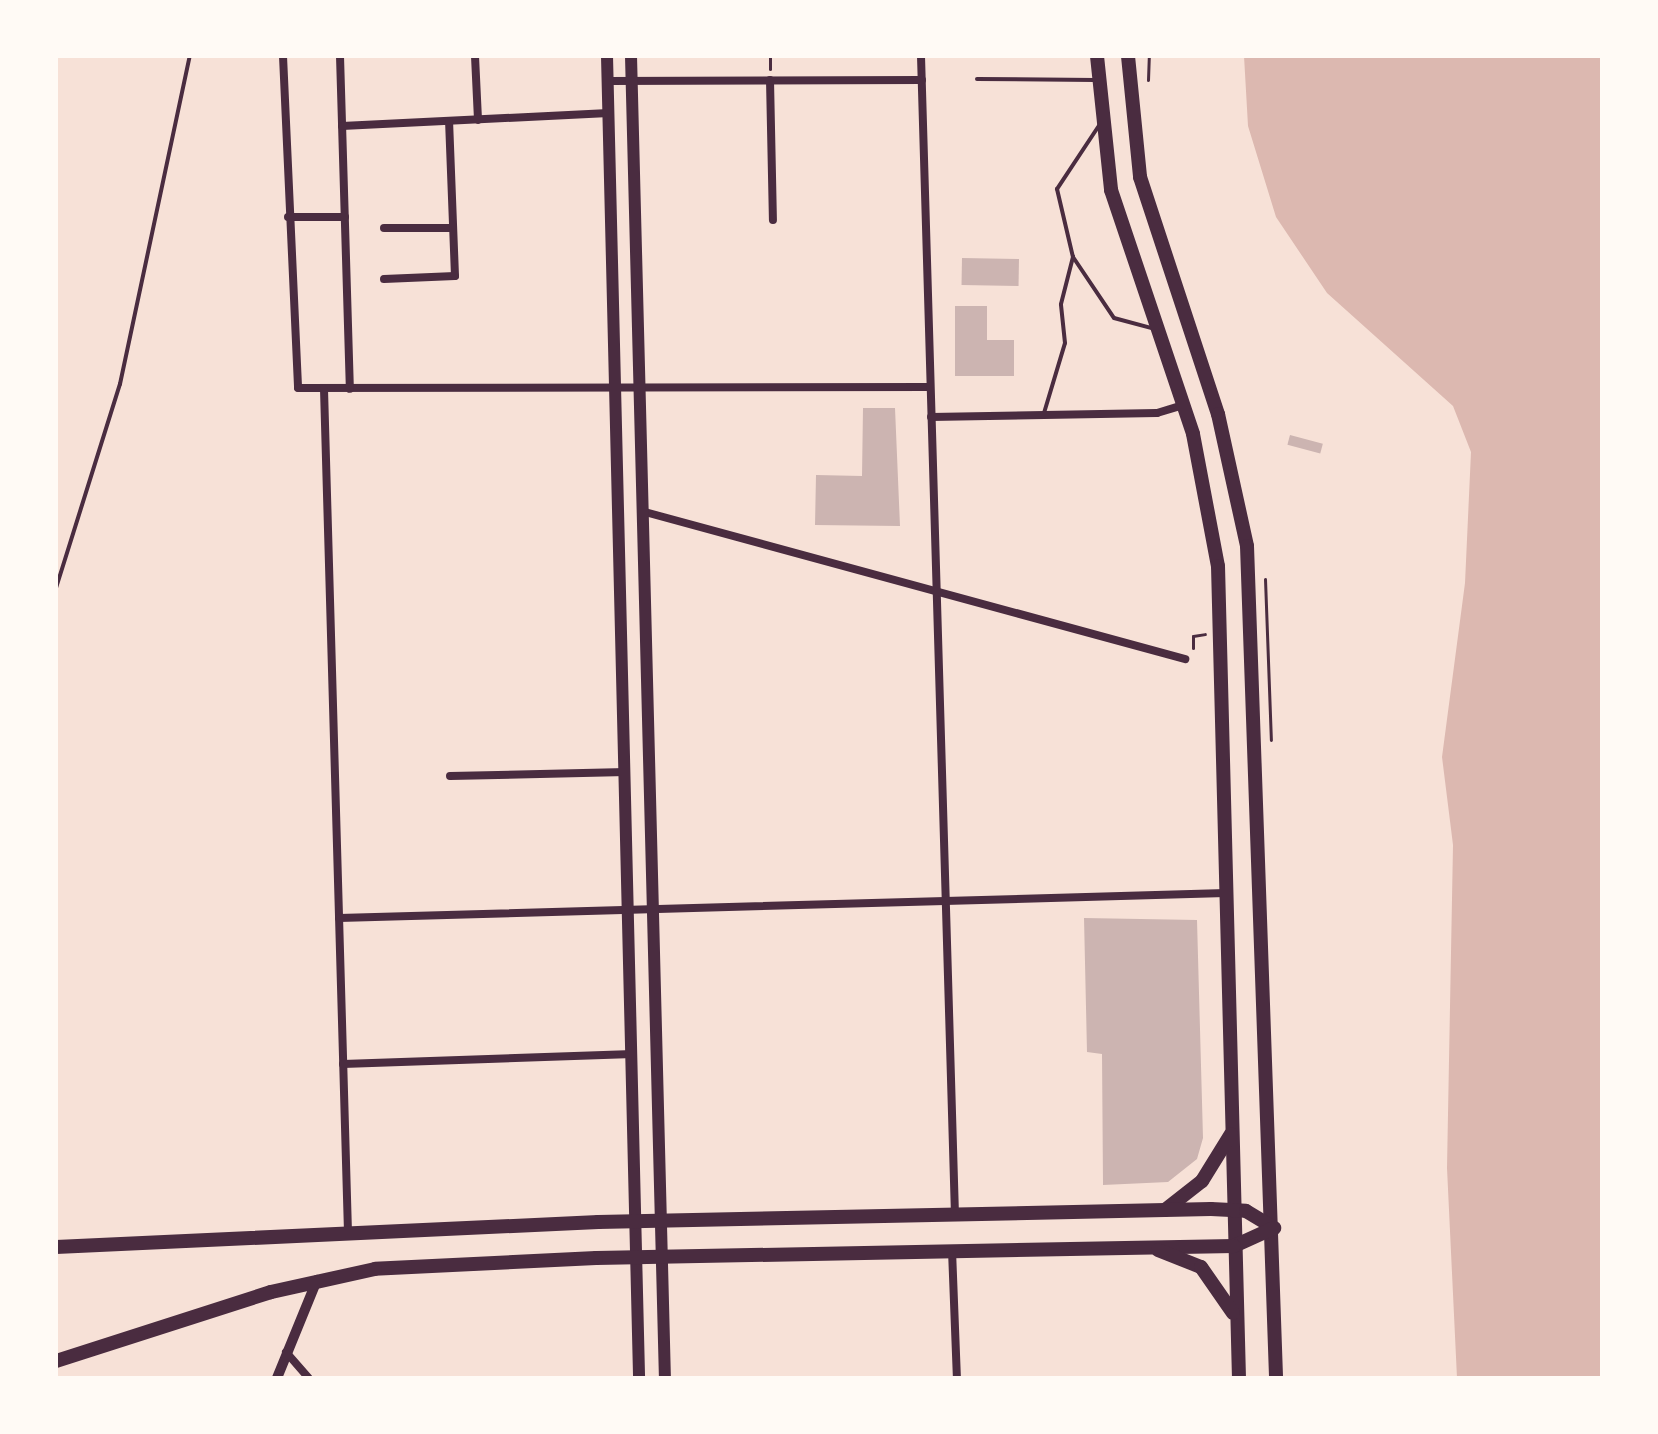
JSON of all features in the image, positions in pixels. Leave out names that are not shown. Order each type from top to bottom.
[{"type":"highway","points":[[1097,56],[1100,123],[1118,216],[1184,405],[1212,522],[1221,635],[1239,1378]]},
{"type":"highway","points":[[1128,56],[1140,177],[1218,414],[1247,546],[1274,1228],[1276,1378]]},
{"type":"highway","points":[[1164,1210],[1202,1181],[1233,1130]]},
{"type":"highway","points":[[56,1247],[348,1231],[636,1221],[1164,1210],[1235,1209],[1274,1228]]},
{"type":"highway","points":[[56,1361],[318,1280],[437,1264],[663,1256],[1234,1246],[1274,1228]]},
{"type":"highway","points":[[1138,1247],[1201,1267],[1237,1321]]},
{"type":"main road","points":[[607,56],[627,772],[639,1378]]},
{"type":"main road","points":[[631,56],[665,1378]]},
{"type":"street","points":[[283,56],[295,383],[324,389],[930,387]]},
{"type":"street","points":[[340,56],[350,389]]},
{"type":"street","points":[[475,56],[478,120]]},
{"type":"street","points":[[921,56],[949,901],[955,1216]]},
{"type":"street","points":[[770,80],[773,220]]},
{"type":"street","points":[[608,81],[922,80]]},
{"type":"street","points":[[342,126],[609,113]]},
{"type":"street","points":[[384,279],[455,276],[449,122]]},
{"type":"street","points":[[288,217],[345,217]]},
{"type":"street","points":[[384,228],[453,228]]},
{"type":"street","points":[[324,389],[348,1231]]},
{"type":"street","points":[[931,417],[1157,413],[1184,405]]},
{"type":"street","points":[[645,512],[1185,659]]},
{"type":"street","points":[[450,776],[627,772]]},
{"type":"street","points":[[339,918],[1226,893]]},
{"type":"street","points":[[343,1064],[633,1054]]},
{"type":"street","points":[[952,1250],[957,1378]]},
{"type":"street","points":[[277,1378],[318,1280]]},
{"type":"street","points":[[286,1352],[309,1378]]},
{"type":"lane","points":[[56,588],[120,384],[190,56]]},
{"type":"lane","points":[[977,79],[1097,80]]},
{"type":"lane","points":[[1100,123],[1057,189],[1073,257],[1114,318],[1157,329]]},
{"type":"lane","points":[[1043,415],[1065,343],[1061,304],[1073,257]]},
{"type":"path","points":[[1148,95],[1149,56]]},
{"type":"path","points":[[1185,659],[1193,658],[1193,636],[1221,635]]},
{"type":"shaded area","points":[[1244,56],[1602,56],[1602,1378],[1457,1378],[1447,1168],[1453,845],[1442,757],[1465,583],[1471,452],[1453,406],[1327,293],[1276,217],[1248,126]]},
{"type":"building","points":[[962,258],[1019,259],[1019,286],[962,285]]},
{"type":"building","points":[[955,306],[987,306],[987,340],[1014,340],[1014,376],[955,376]]},
{"type":"building","points":[[863,408],[895,408],[900,526],[815,525],[816,475],[862,476]]},
{"type":"building","points":[[1290,435],[1323,444],[1320,453],[1287,445]]},
{"type":"building","points":[[1084,918],[1197,920],[1203,1138],[1197,1159],[1168,1182],[1103,1185],[1102,1054],[1087,1052]]}]
